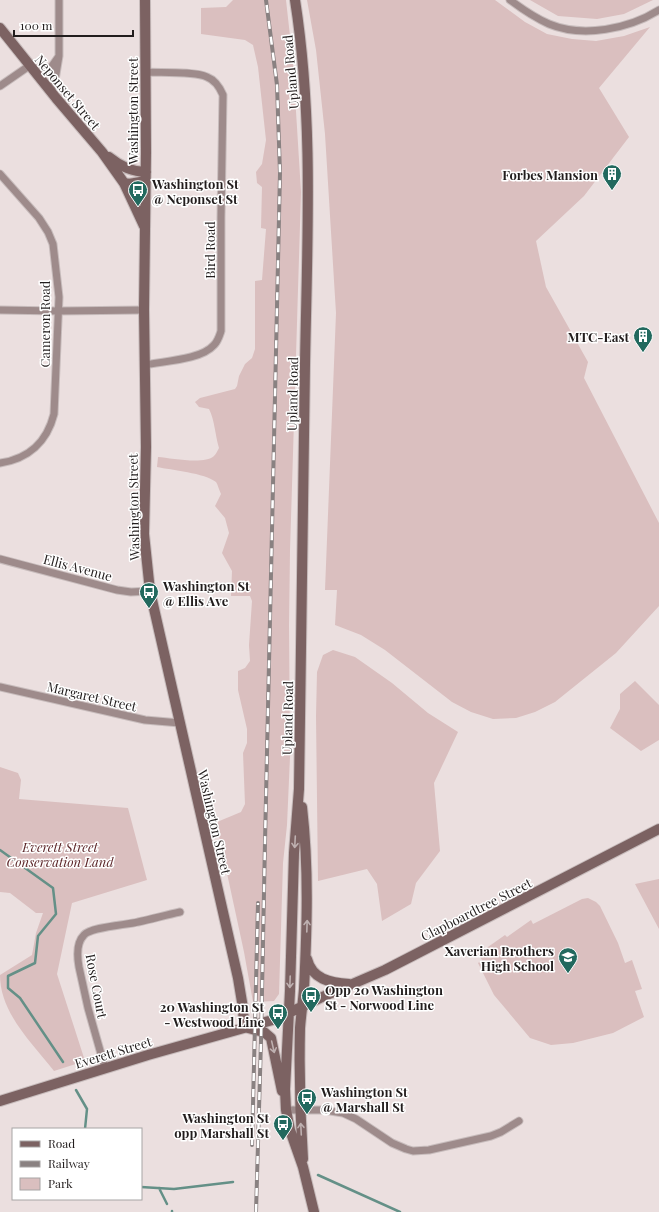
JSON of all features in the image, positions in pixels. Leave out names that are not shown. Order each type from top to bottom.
[{"type":"main road","name":"Washington Street","points":[[145,0],[146,177],[144,310],[146,447],[144,534],[150,591],[238,978],[243,1008],[244,1028]]},
{"type":"main road","name":"Upland Road","points":[[289,1014],[294,842],[299,789],[308,198],[307,110],[303,54],[295,0]]},
{"type":"main road","name":"Neponset Street","points":[[0,28],[29,66],[102,152],[124,183],[145,230]]},
{"type":"main road","name":"Neponset Street","points":[[102,152],[118,164],[146,177]]},
{"type":"main road","points":[[124,183],[130,184],[146,177]]},
{"type":"main road","name":"Upland Road","points":[[299,789],[307,865],[308,906],[303,1007]]},
{"type":"main road","name":"Clapboardtree Street","points":[[303,1007],[398,963],[659,829]]},
{"type":"main road","points":[[306,955],[311,971],[320,978],[333,983],[351,984]]},
{"type":"main road","points":[[303,1007],[300,1029],[300,1110],[303,1167]]},
{"type":"main road","name":"Everett Street","points":[[0,1101],[105,1068],[276,1019],[303,1007]]},
{"type":"main road","points":[[286,1110],[285,1089],[289,1014]]},
{"type":"main road","points":[[244,1028],[264,1032],[271,1038],[295,1147],[303,1167],[314,1212]]},
{"type":"street","points":[[51,92],[55,80],[59,56],[59,0]]},
{"type":"street","points":[[510,0],[535,17],[550,24],[574,30],[610,28],[644,18],[659,10]]},
{"type":"street","points":[[39,77],[52,66],[59,56]]},
{"type":"street","points":[[0,86],[29,66]]},
{"type":"street","name":"Bird Road","points":[[145,72],[194,74],[208,77],[216,83],[223,95],[221,331],[218,341],[213,347],[205,351],[189,357],[145,365]]},
{"type":"street","name":"Cameron Road","points":[[0,174],[39,218],[48,232],[53,244],[58,297],[54,406],[51,427],[43,439],[21,458],[12,462],[0,464]]},
{"type":"street","points":[[0,310],[144,310]]},
{"type":"street","name":"Ellis Avenue","points":[[0,559],[116,590],[131,592],[150,591]]},
{"type":"street","name":"Margaret Street","points":[[0,687],[145,720],[180,723]]},
{"type":"street","name":"Rose Court","points":[[105,1068],[78,967],[79,941],[85,933],[97,929],[136,923],[180,912]]},
{"type":"street","points":[[286,1110],[334,1111],[350,1115],[392,1143],[413,1151],[429,1150],[491,1136],[519,1121]]},
{"type":"green space","points":[[233,0],[286,0],[293,63],[301,192],[290,551],[290,757],[287,825],[283,863],[279,994],[274,1001],[253,1002],[244,952],[217,827],[217,822],[241,812],[245,804],[243,753],[247,743],[247,729],[238,690],[238,671],[245,668],[250,661],[249,645],[252,601],[250,596],[231,596],[232,571],[222,553],[229,533],[225,518],[215,506],[221,494],[216,482],[204,476],[157,467],[158,457],[195,461],[209,459],[215,455],[219,448],[211,414],[209,409],[199,407],[195,402],[200,398],[235,389],[245,364],[252,358],[255,349],[255,281],[262,280],[266,229],[261,228],[262,187],[257,183],[256,172],[262,164],[266,140],[258,67],[253,45],[245,40],[201,34],[201,8],[226,7]]},
{"type":"green space","points":[[307,0],[495,0],[525,22],[547,34],[572,39],[596,41],[624,36],[650,27],[599,88],[629,137],[584,196],[536,241],[546,287],[588,362],[584,378],[659,523],[659,606],[616,653],[555,702],[535,712],[516,718],[493,719],[471,712],[452,702],[385,650],[361,635],[335,625],[337,590],[325,590],[336,313],[325,134],[316,50]]},
{"type":"green space","points":[[530,0],[653,0],[624,14],[597,19],[558,16]]},
{"type":"green space","points":[[333,650],[355,657],[392,683],[428,713],[458,732],[434,783],[440,851],[416,883],[411,904],[382,921],[377,884],[367,869],[318,881],[316,716],[317,672],[323,655]]},
{"type":"green space","points":[[635,681],[659,705],[659,740],[641,751],[610,728],[620,709],[620,694]]},
{"type":"green space","name":"Everett Street Conservation Land","points":[[0,767],[18,773],[21,780],[19,799],[128,808],[147,880],[72,903],[57,974],[85,1061],[54,1071],[27,1038],[11,1015],[1,989],[0,975],[32,955],[36,933],[43,913],[36,913],[10,893],[0,892]]},
{"type":"green space","points":[[659,879],[659,929],[635,884]]},
{"type":"green space","points":[[588,898],[600,906],[618,943],[625,963],[632,960],[642,989],[635,991],[644,1017],[613,1033],[573,1043],[551,1045],[530,1038],[494,995],[478,963],[482,960],[478,954],[505,935],[507,937],[531,920],[533,924],[582,899]]},
{"type":"waterway","points":[[0,850],[53,888],[56,914],[38,936],[35,963],[8,976],[8,988],[20,998],[63,1062]]},
{"type":"waterway","points":[[76,1090],[87,1109],[85,1128]]},
{"type":"waterway","points":[[318,1175],[400,1212]]},
{"type":"waterway","points":[[142,1187],[174,1189],[233,1182]]},
{"type":"waterway","points":[[159,1188],[167,1204]]},
{"type":"railway","points":[[256,1212],[280,173],[277,85],[266,0]]},
{"type":"railway","points":[[252,1145],[258,903]]},
{"type":"place","name":"Forbes Mansion","points":[[612,191]]},
{"type":"place","name":"Washington St @ Neponset St","points":[[138,207]]},
{"type":"place","name":"MTC-East","points":[[643,353]]},
{"type":"place","name":"Washington St @ Ellis Ave","points":[[149,609]]},
{"type":"place","name":"Xaverian Brothers High School","points":[[568,974]]},
{"type":"place","name":"Opp 20 Washington St - Norwood Line","points":[[311,1013]]},
{"type":"place","name":"20 Washington St - Westwood Line","points":[[278,1030]]},
{"type":"place","name":"Washington St @ Marshall St","points":[[307,1115]]},
{"type":"place","name":"Washington St opp Marshall St","points":[[283,1141]]}]
